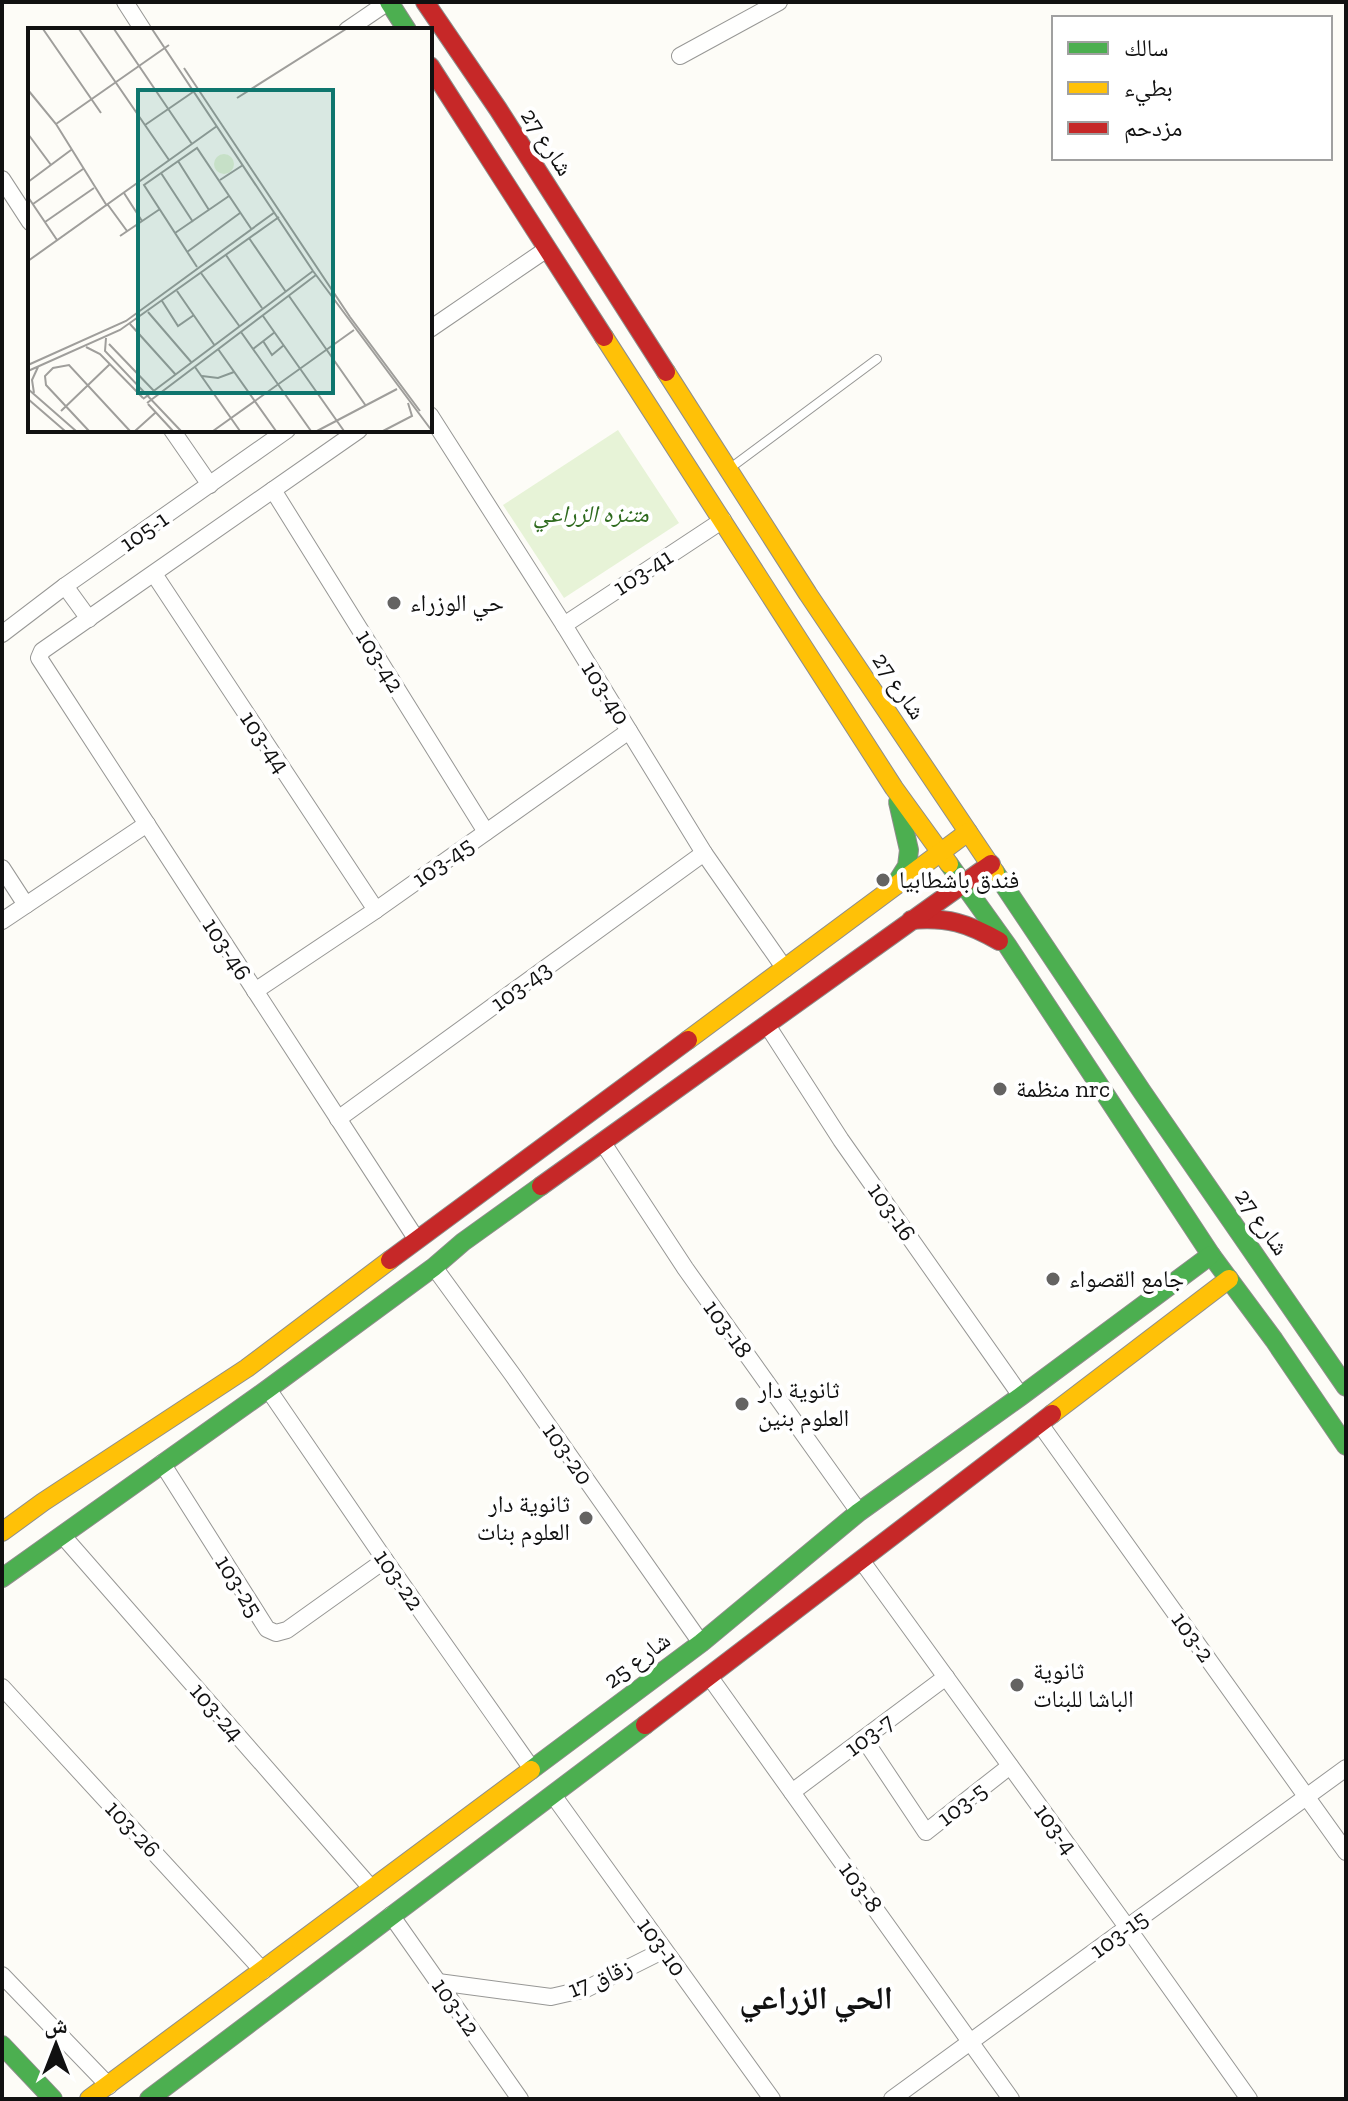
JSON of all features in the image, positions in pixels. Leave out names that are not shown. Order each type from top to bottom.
[{"type":"main road","points":[[389,2],[406,28]]},
{"type":"main road","name":"شارع 27","points":[[425,2],[498,109],[808,594],[1143,1093],[1346,1387]]},
{"type":"main road","points":[[432,69],[894,788],[1007,945],[1211,1255],[1346,1446]]},
{"type":"main road","points":[[894,788],[909,850],[907,866],[895,885]]},
{"type":"main road","points":[[2,1532],[247,1368],[968,832]]},
{"type":"main road","points":[[2,1578],[268,1389],[434,1267],[463,1242],[991,864]]},
{"type":"main road","points":[[911,920],[934,918],[964,922],[1007,945]]},
{"type":"main road","name":"شارع 25","points":[[89,2099],[701,1643],[859,1512],[1211,1255]]},
{"type":"main road","points":[[149,2099],[1229,1279]]},
{"type":"main road","points":[[2,2045],[53,2099]]},
{"type":"street","points":[[125,2],[142,28]]},
{"type":"street","points":[[350,28],[389,2]]},
{"type":"street","points":[[680,56],[779,2]]},
{"type":"street","points":[[2,179],[28,219]]},
{"type":"street","points":[[432,328],[547,249]]},
{"type":"street","name":"103-40","points":[[432,418],[704,853],[785,969]]},
{"type":"street","points":[[173,432],[210,485]]},
{"type":"street","name":"105-1","points":[[2,634],[284,432]]},
{"type":"street","points":[[65,586],[89,619],[356,432]]},
{"type":"street","name":"103-42","points":[[273,490],[486,832]]},
{"type":"street","name":"103-41","points":[[564,625],[723,520]]},
{"type":"street","name":"103-44","points":[[154,574],[376,910]]},
{"type":"street","name":"103-46","points":[[89,619],[42,651],[39,658],[417,1240]]},
{"type":"street","name":"103-45","points":[[255,991],[376,910],[629,731]]},
{"type":"street","points":[[2,921],[147,824]]},
{"type":"street","name":"103-43","points":[[338,1119],[704,853]]},
{"type":"street","points":[[2,868],[26,905]]},
{"type":"street","name":"103-16","points":[[767,1025],[841,1140],[1021,1396]]},
{"type":"street","name":"103-18","points":[[603,1143],[685,1268],[859,1512]]},
{"type":"street","name":"103-20","points":[[434,1267],[701,1643]]},
{"type":"street","name":"103-22","points":[[268,1389],[532,1769]]},
{"type":"street","name":"103-2","points":[[1040,1424],[1346,1852]]},
{"type":"street","name":"103-25","points":[[162,1463],[267,1629],[276,1633],[287,1630],[385,1560]]},
{"type":"street","name":"103-24","points":[[63,1536],[372,1889]]},
{"type":"street","name":"103-4","points":[[861,1560],[1249,2099]]},
{"type":"street","name":"103-8","points":[[709,1676],[1011,2099]]},
{"type":"street","name":"103-7","points":[[792,1792],[946,1677]]},
{"type":"street","name":"103-26","points":[[2,1687],[263,1971]]},
{"type":"street","name":"103-5","points":[[864,1739],[926,1832],[1010,1766]]},
{"type":"street","name":"103-15","points":[[892,2099],[1346,1768]]},
{"type":"street","name":"103-10","points":[[553,1795],[772,2099]]},
{"type":"street","name":"103-12","points":[[391,1915],[520,2099]]},
{"type":"street","name":"زقاق 17","points":[[438,1982],[551,1997],[586,1989],[664,1950]]},
{"type":"street","points":[[2,1975],[109,2086]]},
{"type":"lane","points":[[728,469],[877,359]]},
{"type":"green space","name":"متنزه الزراعي","points":[[618,430],[679,523],[564,598],[503,505]]},
{"type":"traffic: fast","points":[[389,2],[406,28]]},
{"type":"traffic: fast","points":[[895,885],[907,866],[909,850],[898,802]]},
{"type":"traffic: fast","points":[[949,864],[1007,945],[1211,1255],[1346,1446]]},
{"type":"traffic: fast","points":[[995,872],[1346,1387]]},
{"type":"traffic: fast","points":[[2,1578],[268,1389],[541,1186]]},
{"type":"traffic: fast","points":[[531,1770],[701,1643],[859,1512],[1211,1255]]},
{"type":"traffic: fast","points":[[149,2099],[645,1725]]},
{"type":"traffic: fast","points":[[2,2045],[53,2099]]},
{"type":"traffic: slow","points":[[604,337],[894,788],[949,864]]},
{"type":"traffic: slow","points":[[666,372],[808,594],[995,872]]},
{"type":"traffic: slow","points":[[688,1040],[968,832]]},
{"type":"traffic: slow","points":[[2,1532],[247,1368],[390,1260]]},
{"type":"traffic: slow","points":[[1052,1414],[1229,1279]]},
{"type":"traffic: slow","points":[[89,2099],[531,1770]]},
{"type":"traffic: jam","points":[[425,2],[498,109],[666,372]]},
{"type":"traffic: jam","points":[[432,69],[604,337]]},
{"type":"traffic: jam","points":[[541,1186],[991,864]]},
{"type":"traffic: jam","points":[[911,920],[936,919],[957,923],[999,941]]},
{"type":"traffic: jam","points":[[390,1260],[688,1040]]},
{"type":"traffic: jam","points":[[645,1725],[1052,1414]]},
{"type":"place","name":"حي الوزراء","points":[[394,603]]},
{"type":"place","name":"فندق باشطابيا","points":[[883,880]]},
{"type":"place","name":"منظمة nrc","points":[[1000,1089]]},
{"type":"place","name":"جامع القصواء","points":[[1053,1279]]},
{"type":"place","name":"ثانوية دار العلوم بنين","points":[[742,1404]]},
{"type":"place","name":"ثانوية دار العلوم بنات","points":[[586,1518]]},
{"type":"place","name":"ثانوية الباشا للبنات","points":[[1017,1685]]},
{"type":"district","name":"الحي الزراعي","points":[[816,1998]]}]
